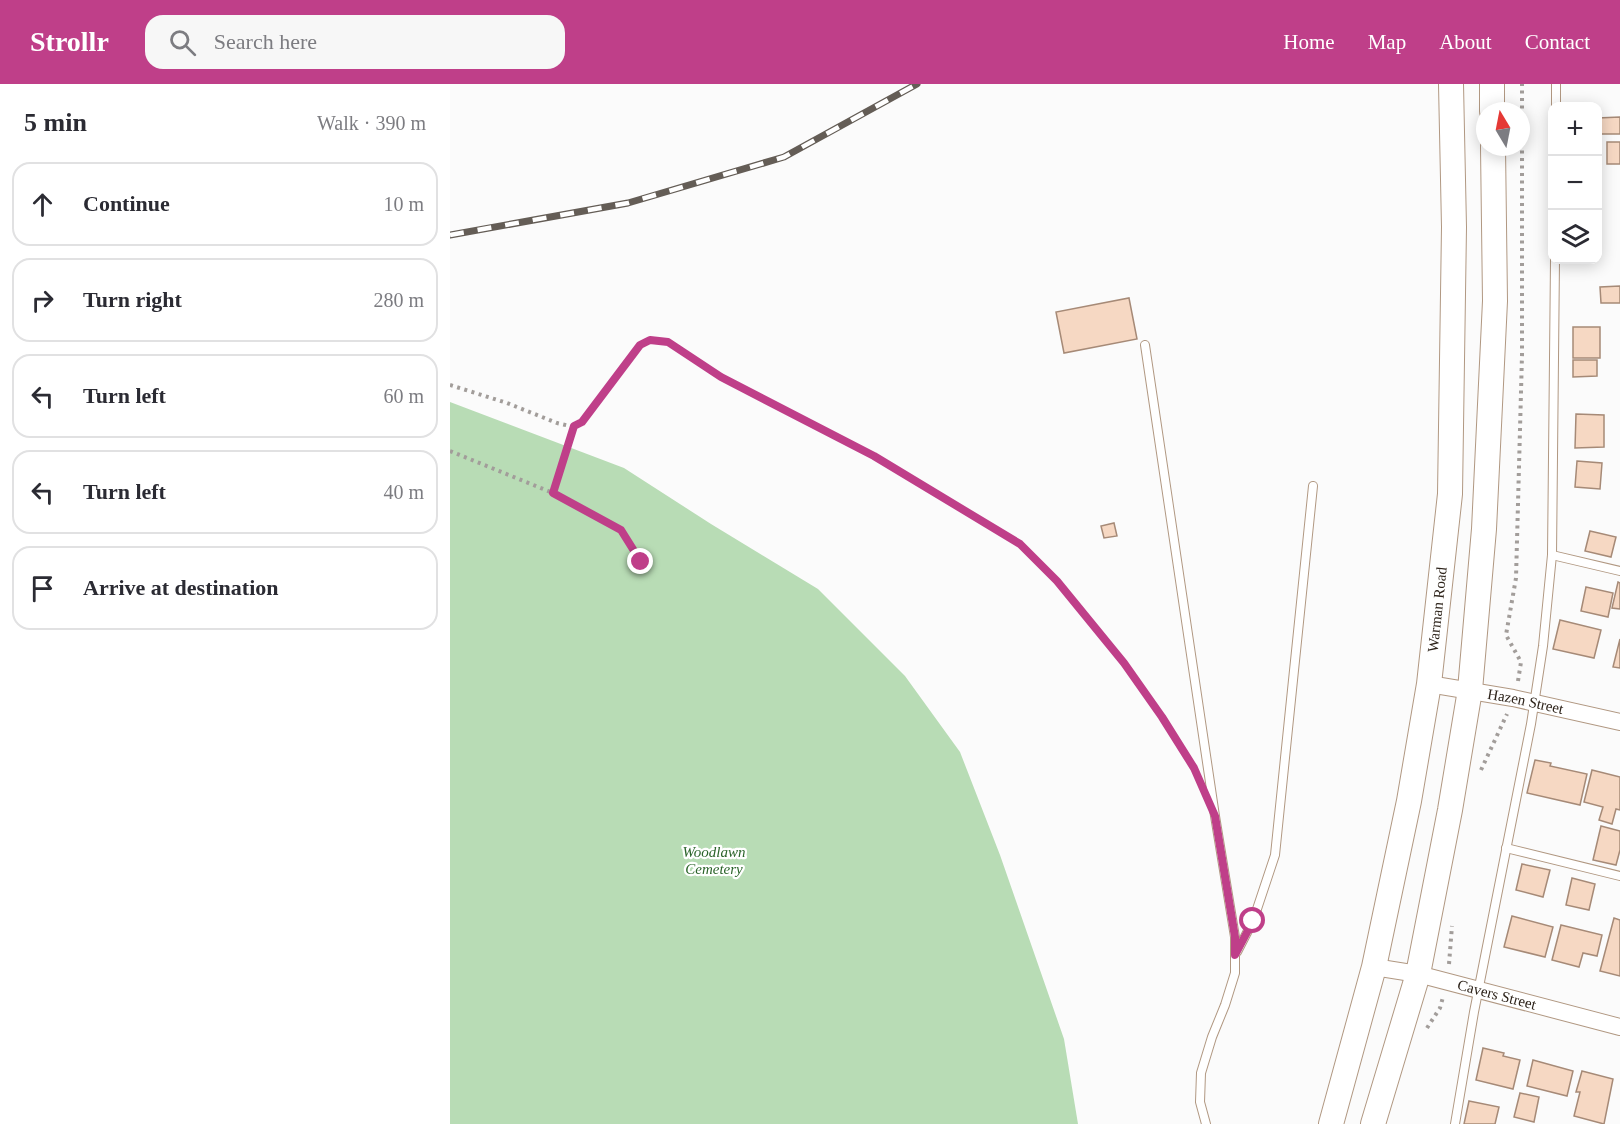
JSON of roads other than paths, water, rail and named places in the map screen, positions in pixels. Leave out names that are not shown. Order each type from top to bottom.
[{"type":"main road","name":"Warman Road","points":[[1331,1124],[1374,967],[1410,801],[1429,684],[1450,494],[1454,227],[1451,84]]},
{"type":"main road","points":[[1492,84],[1492,102]]},
{"type":"main road","points":[[1373,1124],[1418,974],[1450,810],[1470,690],[1484,530],[1494,312],[1493,156]]},
{"type":"street","name":"Hazen Street","points":[[1429,684],[1470,690],[1620,722]]},
{"type":"street","name":"Cavers Street","points":[[1374,967],[1418,974],[1620,1027]]},
{"type":"lane","points":[[1556,84],[1556,102]]},
{"type":"lane","points":[[1455,1124],[1543,645],[1552,555],[1555,264]]},
{"type":"lane","points":[[1145,345],[1235,937],[1235,973],[1202,1073],[1200,1102],[1206,1124]]},
{"type":"lane","points":[[1235,955],[1253,921],[1275,855],[1313,486]]},
{"type":"lane","points":[[1552,555],[1620,571]]},
{"type":"lane","points":[[1506,848],[1620,876]]},
{"type":"railway","points":[[450,235],[628,203],[784,157],[917,84]]},
{"type":"park label","name":"Woodlawn Cemetery","points":[[714,860]]}]
